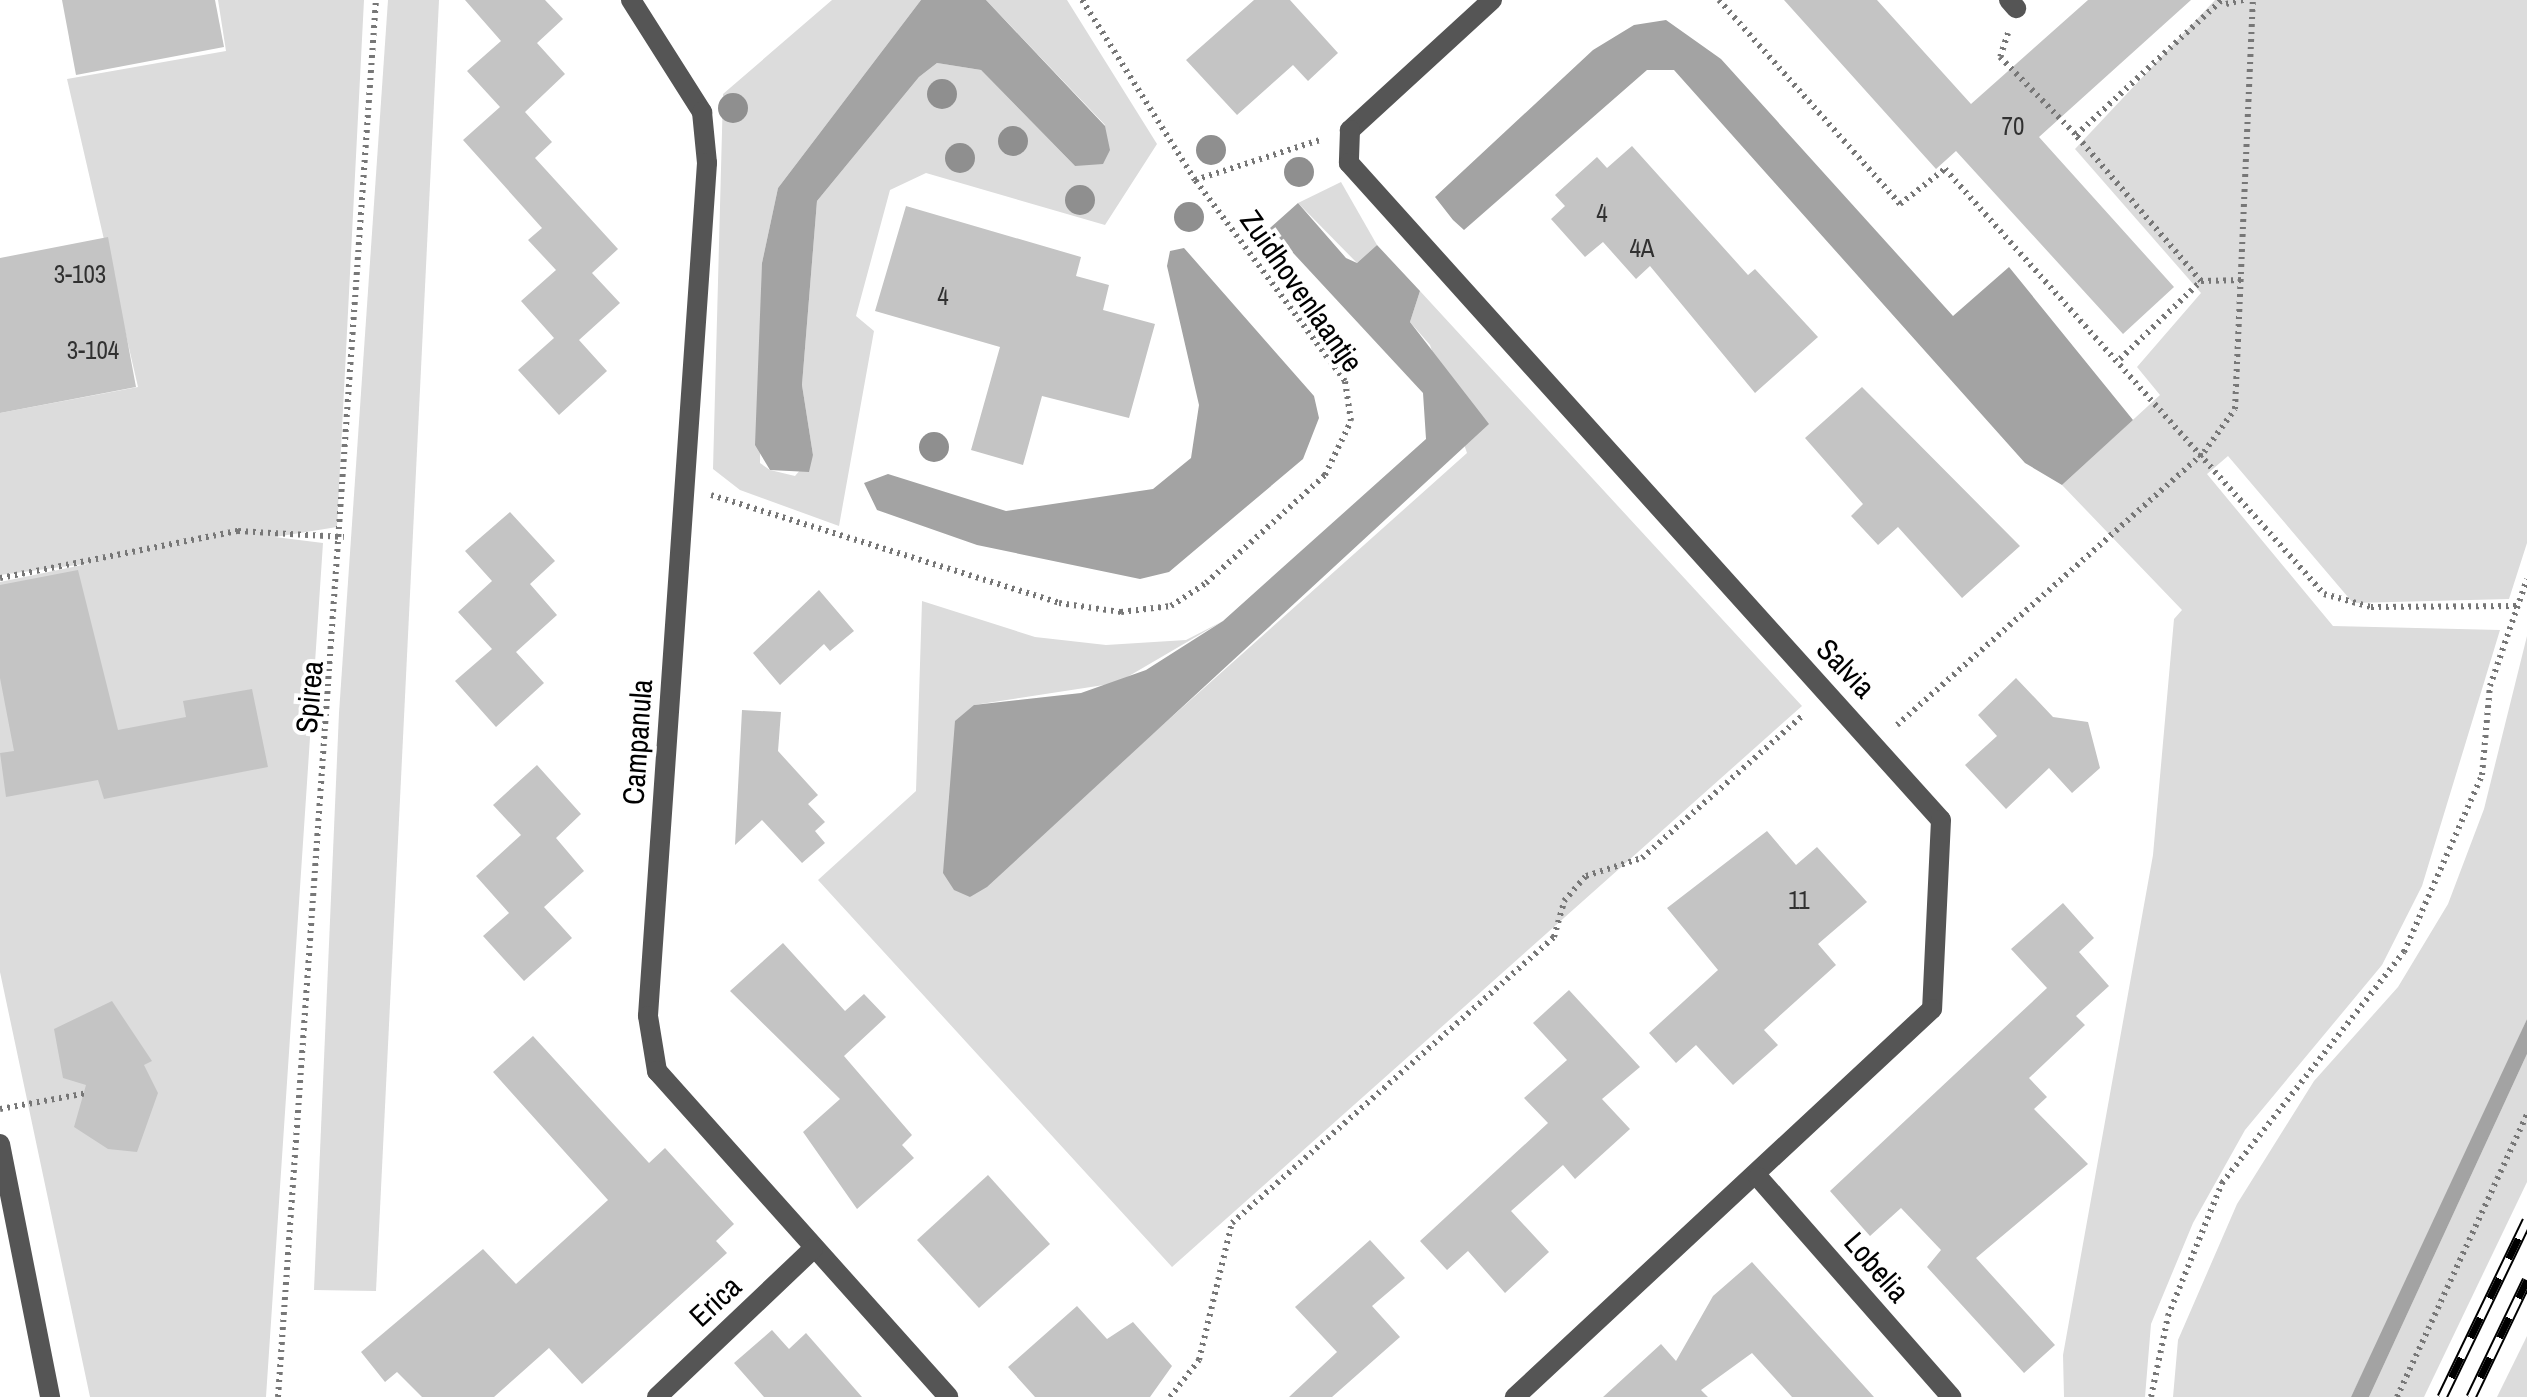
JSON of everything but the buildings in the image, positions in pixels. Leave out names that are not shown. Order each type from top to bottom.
[{"type":"street","name":"Campanula","points":[[631,0],[702,112],[686,486],[648,1016],[657,1071],[948,1397]]},
{"type":"street","points":[[1350,130],[1492,0]]},
{"type":"street","name":"Salvia","points":[[1350,130],[1349,163],[1827,693],[1877,742],[1941,820],[1932,1009],[1758,1177],[1515,1397]]},
{"type":"street","points":[[0,1144],[50,1397]]},
{"type":"street","name":"Lobelia","points":[[1758,1177],[1951,1397]]},
{"type":"street","name":"Erica","points":[[657,1397],[813,1249]]},
{"type":"path","name":"Spirea","points":[[278,1397],[344,537],[376,0]]},
{"type":"path","name":"Zuidhovenlaantje","points":[[686,486],[1058,604],[1121,612],[1171,606],[1325,475],[1352,421],[1345,381],[1195,180],[1082,0]]},
{"type":"path","points":[[1719,0],[1900,204],[1945,169],[2204,452],[2311,582],[2342,604],[2517,606]]},
{"type":"path","points":[[2076,135],[2224,2],[2244,0]]},
{"type":"path","points":[[1877,742],[2204,452],[2235,409],[2244,280],[2253,0]]},
{"type":"path","points":[[2012,4],[2000,56],[2076,135],[2201,281]]},
{"type":"path","points":[[1195,180],[1350,130]]},
{"type":"path","points":[[2120,359],[2201,281],[2244,280]]},
{"type":"path","points":[[0,578],[238,531],[344,537]]},
{"type":"path","points":[[2150,1397],[2168,1316],[2222,1183],[2404,952],[2482,775],[2490,686],[2527,579]]},
{"type":"path","points":[[1170,1397],[1199,1360],[1232,1223],[1554,937],[1564,901],[1586,876],[1642,858],[1827,693]]},
{"type":"path","points":[[0,1110],[88,1093]]},
{"type":"path","points":[[2397,1397],[2527,1114]]},
{"type":"shaded area","points":[[218,0],[364,0],[337,527],[275,537],[323,543],[266,1397],[90,1397],[0,972],[0,582],[92,563],[0,575],[0,413],[138,387],[67,79],[226,51]]},
{"type":"shaded area","points":[[388,0],[439,0],[376,1291],[314,1290],[339,713]]},
{"type":"shaded area","points":[[832,0],[921,0],[778,188],[762,263],[760,463],[770,470],[795,476],[813,455],[802,385],[817,201],[919,77],[937,63],[981,70],[1075,166],[1105,125],[986,0],[1067,0],[1157,144],[1105,225],[926,173],[890,190],[856,316],[874,331],[839,526],[740,490],[713,469],[723,94]]},
{"type":"shaded area","points":[[921,0],[986,0],[1105,126],[1110,150],[1103,164],[1075,166],[981,70],[937,63],[919,77],[817,201],[802,385],[813,455],[809,472],[770,470],[755,445],[762,263],[778,188]]},
{"type":"shaded area","points":[[2215,0],[2527,0],[2527,543],[2509,599],[2353,603],[2228,456],[2207,474],[2333,626],[2500,630],[2422,886],[2382,965],[2245,1130],[2193,1223],[2151,1324],[2145,1397],[2064,1397],[2063,1355],[2153,855],[2174,619],[2182,610],[2062,485],[2160,395],[2137,367],[2201,293],[2075,149]]},
{"type":"shaded area","points":[[1666,20],[1721,59],[1953,316],[2009,267],[2133,420],[2062,485],[2025,463],[1674,70],[1647,70],[1464,230],[1453,220],[1435,197],[1593,50],[1634,25]]},
{"type":"shaded area","points":[[1341,182],[1377,245],[1357,263],[1298,203]]},
{"type":"shaded area","points":[[1298,203],[1346,258],[1357,263],[1377,245],[1420,291],[1410,322],[1489,424],[987,887],[970,897],[954,890],[943,873],[955,721],[974,705],[1081,693],[1146,670],[1223,621],[1426,439],[1423,393],[1270,228]]},
{"type":"shaded area","points":[[1184,248],[1314,396],[1319,418],[1303,459],[1169,572],[1140,579],[977,545],[877,510],[864,483],[888,474],[1006,511],[1153,489],[1191,458],[1199,405],[1167,266],[1170,251]]},
{"type":"shaded area","points":[[1420,291],[1802,706],[1172,1267],[818,880],[916,791],[922,601],[1035,637],[1106,645],[1186,640],[1223,621],[1117,683],[974,705],[970,897],[1467,453],[1430,345],[1410,322]]},
{"type":"shaded area","points":[[2527,636],[2527,1019],[2447,1202],[2351,1397],[2173,1397],[2178,1340],[2237,1204],[2314,1081],[2398,987],[2448,904],[2484,809]]},
{"type":"shaded area","points":[[2527,1019],[2527,1054],[2369,1397],[2351,1397]]},
{"type":"shaded area","points":[[2527,1054],[2527,1182],[2424,1397],[2369,1397]]},
{"type":"shaded area","points":[[2527,1336],[2527,1397],[2497,1397]]},
{"type":"railway","points":[[2442,1397],[2527,1220]]},
{"type":"railway","points":[[2471,1397],[2527,1280]]}]
